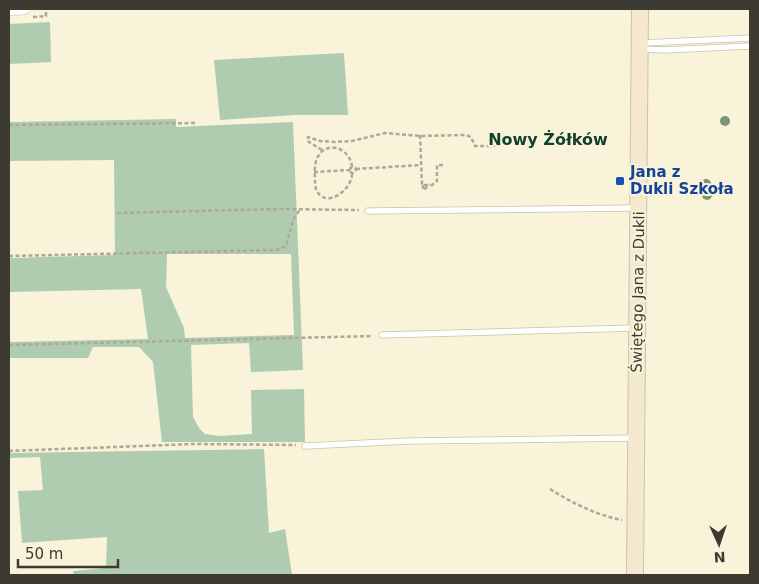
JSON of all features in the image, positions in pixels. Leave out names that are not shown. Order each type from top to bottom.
[{"type":"main road","name":"Świętego Jana z Dukli","points":[[635,575],[640,9]]},
{"type":"street","points":[[9,10],[24,9]]},
{"type":"lane","points":[[640,46],[750,38]]},
{"type":"lane","points":[[640,46],[665,50],[750,46]]},
{"type":"lane","points":[[368,210],[638,208]]},
{"type":"lane","points":[[382,335],[637,328]]},
{"type":"lane","points":[[305,446],[409,441],[636,438]]},
{"type":"path","points":[[46,9],[46,16]]},
{"type":"path","points":[[9,125],[197,123]]},
{"type":"path","points":[[322,150],[307,139],[311,137],[330,142],[352,141],[385,133],[420,136],[469,135],[472,136],[475,146],[495,146]]},
{"type":"path","points":[[420,136],[423,190],[437,180],[437,165],[443,165]]},
{"type":"path","points":[[312,143],[314,139]]},
{"type":"path","points":[[330,142],[330,148]]},
{"type":"path","points":[[330,148],[343,151],[350,159],[352,181],[346,190],[331,198],[321,195],[317,190],[314,172],[316,158],[322,150],[330,148]]},
{"type":"path","points":[[314,172],[421,165]]},
{"type":"path","points":[[423,185],[432,185]]},
{"type":"path","points":[[117,213],[300,209],[368,210]]},
{"type":"path","points":[[9,256],[277,250],[286,246],[293,220],[300,209]]},
{"type":"path","points":[[9,345],[382,335]]},
{"type":"path","points":[[9,451],[193,444],[305,446]]},
{"type":"path","points":[[550,489],[572,502],[612,518],[636,523]]},
{"type":"green space","points":[[50,22],[51,62],[9,64],[9,24]]},
{"type":"green space","points":[[344,53],[348,115],[294,115],[220,120],[214,60]]},
{"type":"green space","points":[[176,119],[176,127],[293,122],[303,370],[251,372],[249,343],[191,345],[193,417],[205,434],[220,436],[252,434],[251,390],[304,389],[305,442],[162,442],[153,362],[139,347],[93,347],[88,358],[9,358],[9,342],[148,339],[141,289],[9,292],[9,258],[115,255],[114,160],[9,161],[9,122]],"holes":[[[167,254],[291,254],[294,335],[185,338],[184,328],[166,287]]]},
{"type":"green space","points":[[264,449],[269,533],[285,529],[292,575],[74,575],[73,571],[106,568],[107,537],[22,543],[18,491],[43,490],[40,457],[9,458],[9,453]]},
{"type":"place","name":"Jana z Dukli Szkoła","points":[[620,181]]},
{"type":"district","name":"Nowy Żółków","points":[[548,139]]}]
